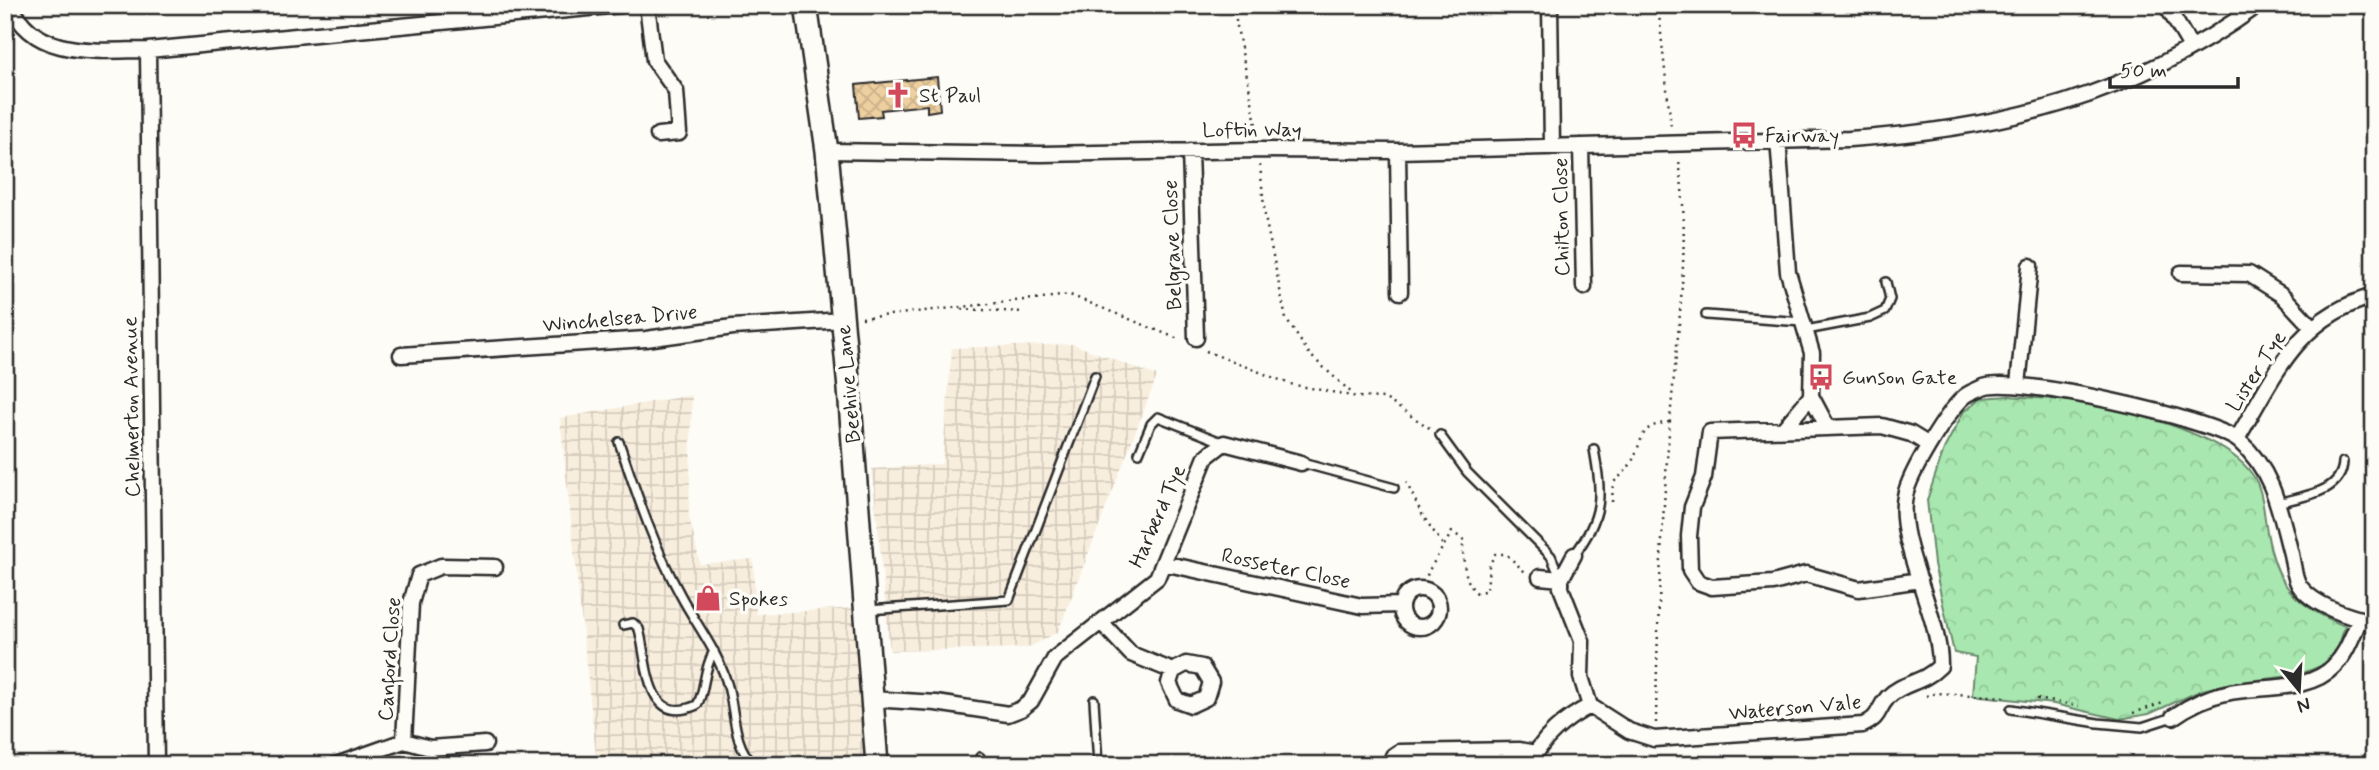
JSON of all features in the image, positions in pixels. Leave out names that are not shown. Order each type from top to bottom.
[{"type":"main road","name":"Beehive Lane","points":[[806,5],[827,151],[843,320],[877,763]]},
{"type":"street","points":[[12,5],[17,18],[44,41],[75,51],[148,50],[621,5]]},
{"type":"street","points":[[647,5],[654,60],[676,91],[679,133],[659,135]]},
{"type":"street","points":[[1550,5],[1552,146]]},
{"type":"street","points":[[2166,5],[2191,47]]},
{"type":"street","name":"Loftin Way","points":[[827,151],[1041,155],[1259,150],[1398,151],[1849,139],[1921,134],[2005,121],[2122,83],[2191,47],[2258,5]]},
{"type":"street","name":"Chelmerton Avenue","points":[[148,50],[156,765]]},
{"type":"street","points":[[1778,139],[1786,260],[1812,353],[1811,396],[1828,428]]},
{"type":"street","name":"Chilton Close","points":[[1581,146],[1584,287]]},
{"type":"street","name":"Belgrave Close","points":[[1191,151],[1192,342]]},
{"type":"street","points":[[1398,151],[1400,292]]},
{"type":"street","points":[[2018,385],[2030,266]]},
{"type":"street","name":"Lister Tye","points":[[2181,274],[2249,274],[2282,295],[2311,326]]},
{"type":"street","name":"Lister Tye","points":[[2237,439],[2277,370],[2311,326],[2354,301],[2374,296]]},
{"type":"street","name":"Winchelsea Drive","points":[[401,355],[621,341],[733,327],[843,320]]},
{"type":"street","name":"Waterson Vale","points":[[1590,706],[1618,725],[1654,739],[1863,725],[1876,719],[1887,698],[1903,685],[1926,680],[1940,666],[1940,646],[1907,530],[1904,497],[1929,445],[1964,396],[1987,386],[2018,385],[2100,397],[2237,439]]},
{"type":"street","points":[[1785,427],[1811,396]]},
{"type":"street","points":[[1920,580],[1859,589],[1807,574],[1773,583],[1712,587],[1698,582],[1690,570],[1689,536],[1692,507],[1704,477],[1710,432],[1785,427],[1882,426],[1911,434],[1929,445]]},
{"type":"street","points":[[2173,716],[2195,702],[2228,692],[2278,687],[2314,679],[2333,668],[2367,621],[2315,600],[2299,584],[2273,487],[2257,460],[2237,439]]},
{"type":"street","points":[[1224,443],[1301,463]]},
{"type":"street","name":"Harberd Tye","points":[[871,699],[936,703],[1008,714],[1021,709],[1031,701],[1055,658],[1157,578],[1206,457],[1224,443]]},
{"type":"street","points":[[1390,765],[1393,756],[1399,752],[1519,750],[1533,759],[1574,714],[1590,706],[1581,677],[1582,640],[1562,592],[1561,579],[1574,555]]},
{"type":"street","name":"Rosseter Close","points":[[1163,563],[1362,606],[1402,605]]},
{"type":"street","name":"Canford Close","points":[[404,741],[411,604],[419,575],[441,566],[495,567]]},
{"type":"street","points":[[1534,576],[1561,579]]},
{"type":"street","points":[[1423,589],[1430,591],[1439,603],[1440,611],[1432,624],[1425,627],[1410,625],[1405,620],[1402,605],[1409,593],[1423,589]]},
{"type":"street","points":[[1101,622],[1130,654],[1173,671]]},
{"type":"street","name":"Canford Close","points":[[337,765],[404,741],[430,748],[485,744]]},
{"type":"lane","points":[[1706,315],[1805,326],[1870,318],[1885,312],[1890,299],[1886,282]]},
{"type":"lane","points":[[864,611],[1009,600],[1095,376]]},
{"type":"lane","points":[[1139,453],[1151,425],[1158,417],[1224,443]]},
{"type":"lane","points":[[1440,435],[1467,472],[1551,556],[1561,579]]},
{"type":"lane","points":[[619,442],[655,544],[714,651],[727,682],[739,741],[754,765]]},
{"type":"lane","points":[[1574,555],[1594,526],[1598,514],[1601,487],[1594,449]]},
{"type":"lane","points":[[2277,503],[2333,486],[2343,472],[2343,462]]},
{"type":"lane","points":[[1301,463],[1394,488]]},
{"type":"lane","points":[[623,625],[633,623],[639,629],[654,695],[665,708],[676,710],[697,705],[702,698],[705,667],[714,651]]},
{"type":"lane","points":[[1094,700],[1098,765]]},
{"type":"lane","points":[[2011,709],[2141,727],[2173,716]]},
{"type":"lane","points":[[845,765],[877,763]]},
{"type":"path","points":[[1234,5],[1239,50],[1252,96],[1265,217],[1286,319],[1310,355],[1357,397]]},
{"type":"path","points":[[1654,739],[1670,422],[1683,258],[1684,193],[1678,144],[1668,119],[1658,5]]},
{"type":"path","points":[[959,308],[969,304],[1070,295],[1192,342],[1290,384],[1357,397],[1384,398],[1440,435]]},
{"type":"path","points":[[843,320],[959,308],[1023,312]]},
{"type":"path","points":[[1611,508],[1613,483],[1629,467],[1643,432],[1649,427],[1670,422]]},
{"type":"path","points":[[1394,488],[1406,482],[1423,516],[1443,545]]},
{"type":"path","points":[[1423,589],[1428,572],[1452,532],[1460,535],[1468,576],[1477,593],[1487,590],[1491,558],[1500,551],[1534,576]]},
{"type":"shaded area","points":[[1073,344],[1157,376],[1058,632],[1028,648],[890,651],[872,469],[942,464],[952,348]]},
{"type":"shaded area","points":[[692,395],[689,516],[700,564],[753,559],[756,614],[856,608],[864,765],[712,765],[698,757],[646,765],[597,765],[560,418]]},
{"type":"green space","points":[[2009,396],[2077,401],[2160,421],[2203,438],[2239,461],[2252,474],[2260,490],[2268,540],[2279,573],[2297,598],[2326,618],[2345,626],[2338,648],[2321,666],[2298,675],[2233,683],[2202,690],[2149,714],[2119,719],[2054,704],[1973,695],[1976,657],[1954,653],[1934,564],[1927,500],[1944,449],[1963,413],[1981,398]]},
{"type":"building","name":"St Paul","points":[[937,77],[940,110],[927,112],[927,105],[881,110],[882,116],[859,118],[856,85]]},
{"type":"place","name":"St Paul","points":[[898,95]]},
{"type":"place","name":"Fairway","points":[[1744,135]]},
{"type":"place","name":"Gunson Gate","points":[[1821,377]]},
{"type":"place","name":"Spokes","points":[[708,598]]}]
